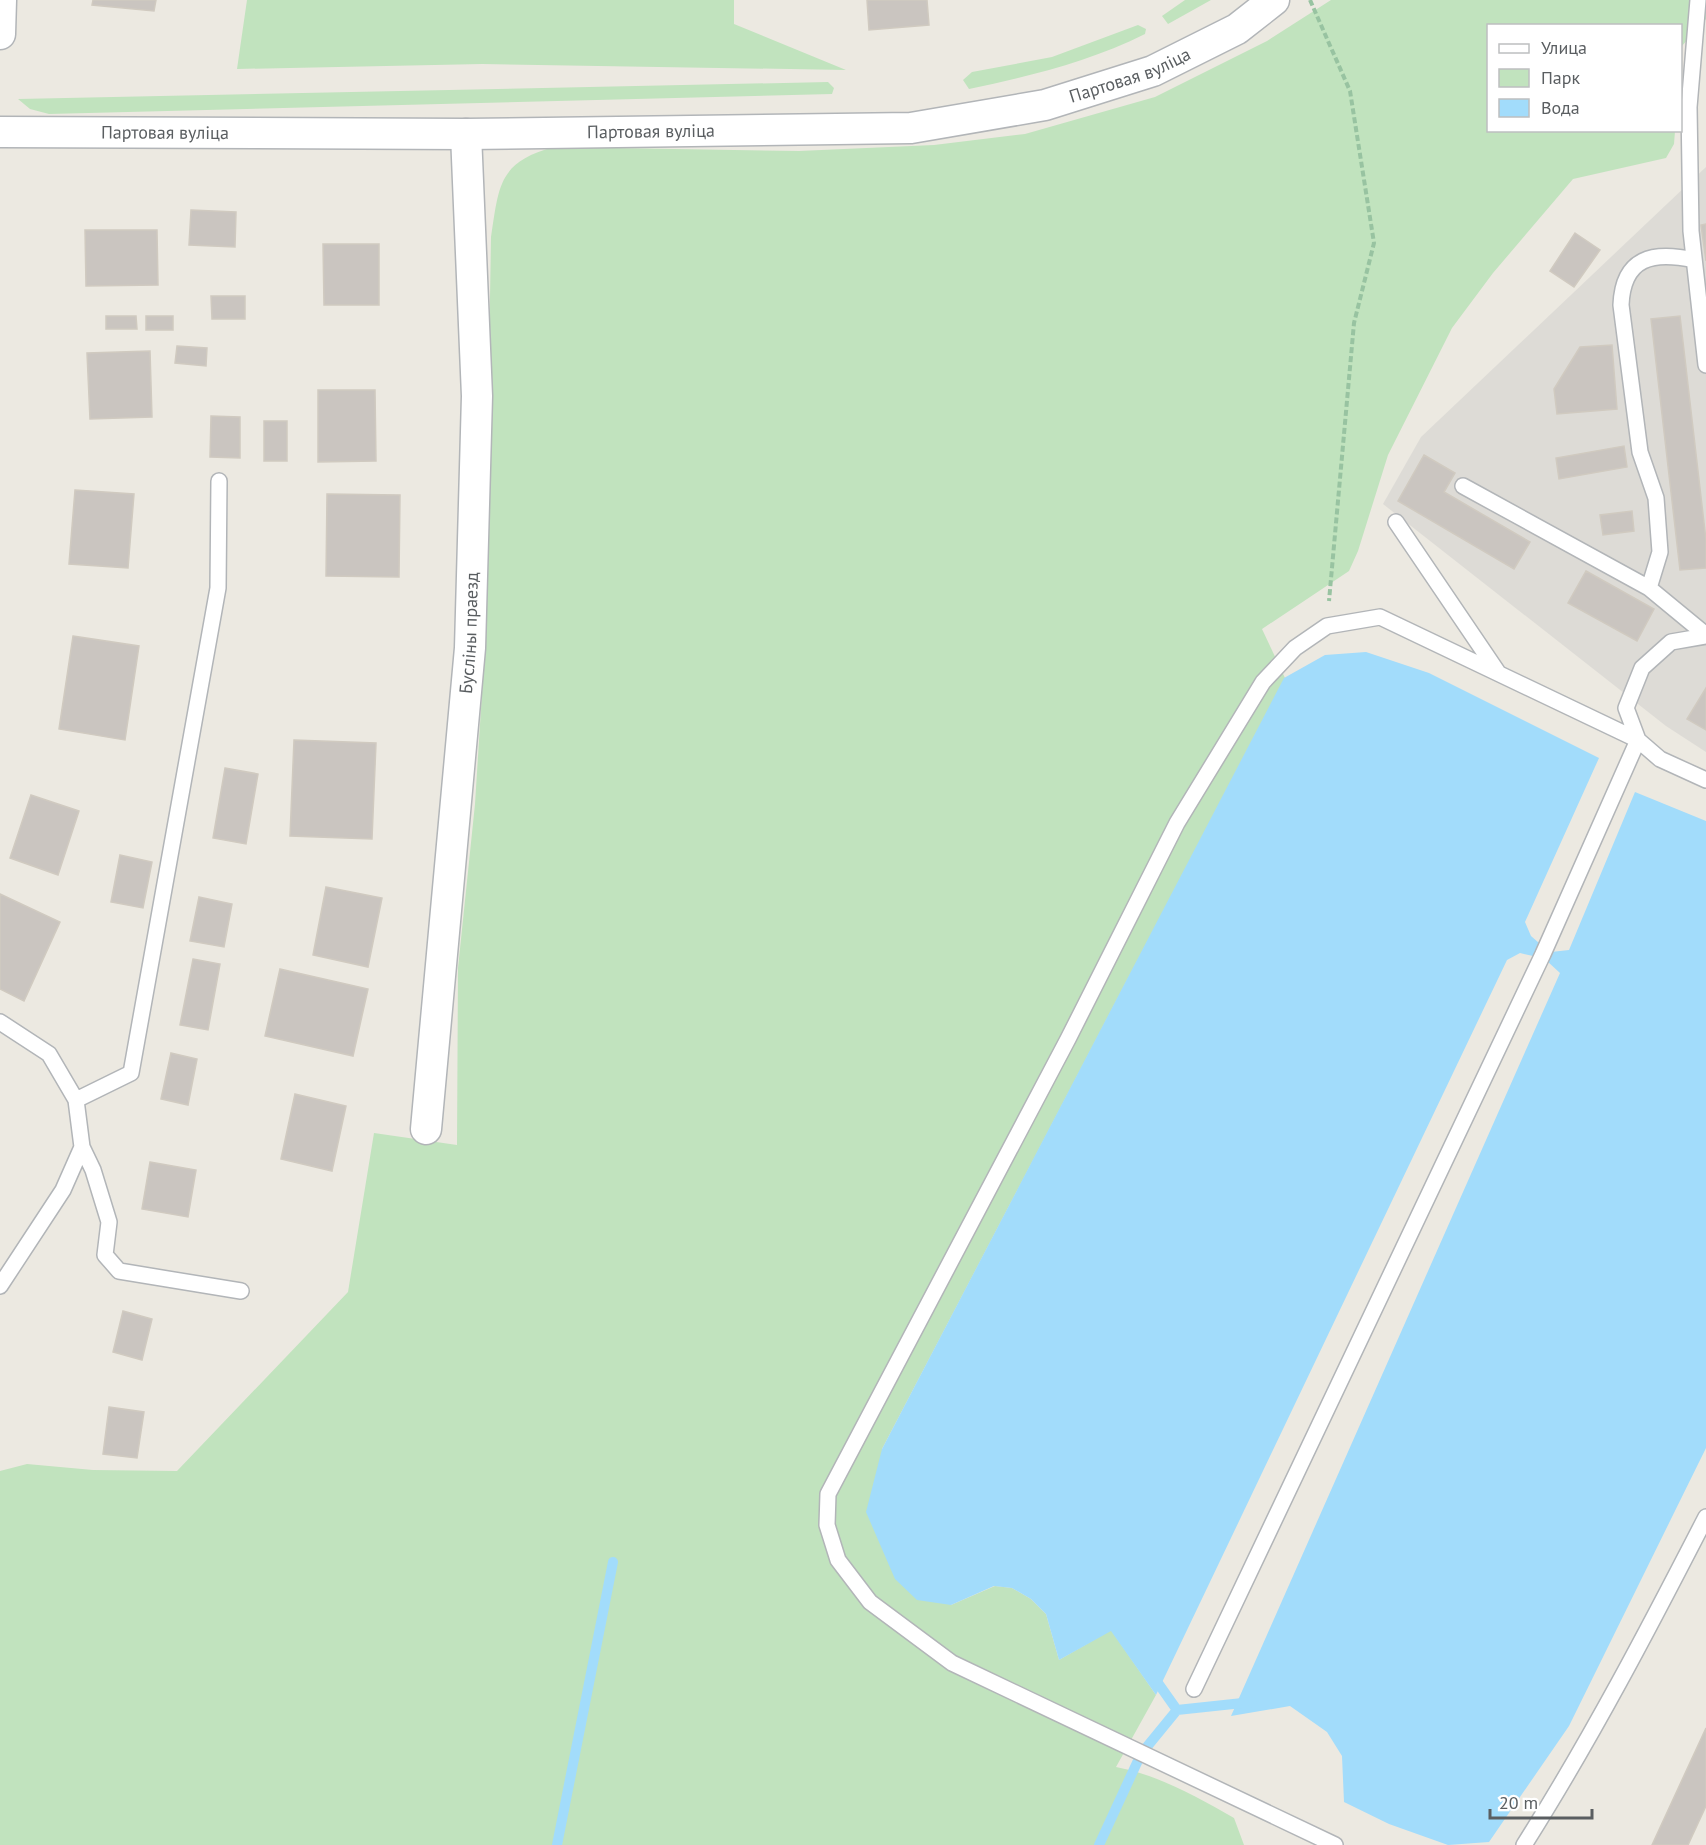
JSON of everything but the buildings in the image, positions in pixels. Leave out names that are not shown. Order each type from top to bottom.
[{"type":"street","points":[[0,34],[1,0]]},
{"type":"street","name":"Партовая вуліца","points":[[0,132],[466,134],[911,128],[1045,105],[1153,71],[1237,29],[1274,0]]},
{"type":"street","name":"Бусліны праезд","points":[[426,1130],[470,648],[477,396],[466,134]]},
{"type":"lane","points":[[1698,0],[1689,107],[1691,231],[1706,365]]},
{"type":"lane","points":[[1649,588],[1660,552],[1656,498],[1640,452],[1621,305],[1622,284],[1636,266],[1651,256],[1670,255],[1694,260]]},
{"type":"lane","points":[[76,1100],[131,1073],[218,588],[219,481]]},
{"type":"lane","points":[[1462,486],[1649,588],[1706,636]]},
{"type":"lane","points":[[1396,522],[1499,674]]},
{"type":"lane","points":[[1335,1845],[1318,1841],[952,1663],[870,1602],[838,1560],[827,1525],[828,1494],[1068,1039],[1177,824],[1263,682],[1295,648],[1327,626],[1380,617],[1638,740],[1660,759],[1706,780]]},
{"type":"lane","points":[[1194,1689],[1543,954],[1638,740],[1626,708],[1642,668],[1671,642],[1706,636]]},
{"type":"lane","points":[[0,1022],[49,1054],[76,1100],[82,1147],[93,1170],[109,1222],[105,1255],[119,1270],[241,1291]]},
{"type":"lane","points":[[0,1286],[63,1190],[82,1147]]},
{"type":"lane","points":[[1524,1845],[1561,1786],[1650,1626],[1706,1517]]},
{"type":"path","points":[[1310,0],[1350,91],[1374,243],[1354,323],[1327,626]]},
{"type":"shaded area","points":[[1706,167],[1706,752],[1666,726],[1383,504],[1421,437]]},
{"type":"green space","points":[[247,0],[734,0],[734,24],[846,70],[482,64],[237,69]]},
{"type":"green space","points":[[1185,0],[1211,0],[1168,24],[1162,16]]},
{"type":"green space","points":[[1331,0],[1706,0],[1706,19],[1682,46],[1682,24],[1487,24],[1487,132],[1675,132],[1674,144],[1666,158],[1573,179],[1493,273],[1452,328],[1388,455],[1358,551],[1349,571],[1262,629],[1285,678],[882,1449],[951,1605],[995,1586],[1012,1588],[1031,1599],[1046,1614],[1059,1660],[1111,1630],[1156,1695],[1116,1767],[1162,1781],[1234,1818],[1244,1845],[0,1845],[0,1471],[27,1464],[93,1470],[177,1471],[348,1292],[374,1133],[457,1145],[458,968],[475,804],[484,661],[491,237],[496,204],[504,178],[522,160],[554,147],[799,151],[934,145],[1025,134],[1155,97],[1267,41]]},
{"type":"green space","points":[[1138,25],[1146,29],[1145,34],[1081,60],[969,89],[963,80],[972,72],[1052,57]]},
{"type":"green space","points":[[828,82],[834,88],[832,94],[49,114],[30,109],[18,99]]},
{"type":"water","points":[[1366,652],[1429,673],[1599,758],[1525,922],[1531,936],[1539,943],[1533,956],[1520,953],[1507,960],[1156,1695],[1111,1631],[1059,1660],[1046,1614],[1031,1599],[1012,1588],[994,1586],[951,1605],[917,1600],[895,1579],[866,1512],[882,1449],[1284,678],[1325,655]]},
{"type":"water","points":[[1635,792],[1706,821],[1706,1448],[1569,1726],[1489,1842],[1448,1845],[1389,1824],[1344,1802],[1342,1756],[1327,1732],[1290,1706],[1231,1716],[1560,973],[1547,961],[1551,952],[1569,950]]},
{"type":"waterway","points":[[557,1845],[613,1562]]},
{"type":"waterway","points":[[1153,1676],[1177,1710]]},
{"type":"waterway","points":[[1099,1845],[1141,1754],[1177,1710],[1252,1702]]}]
